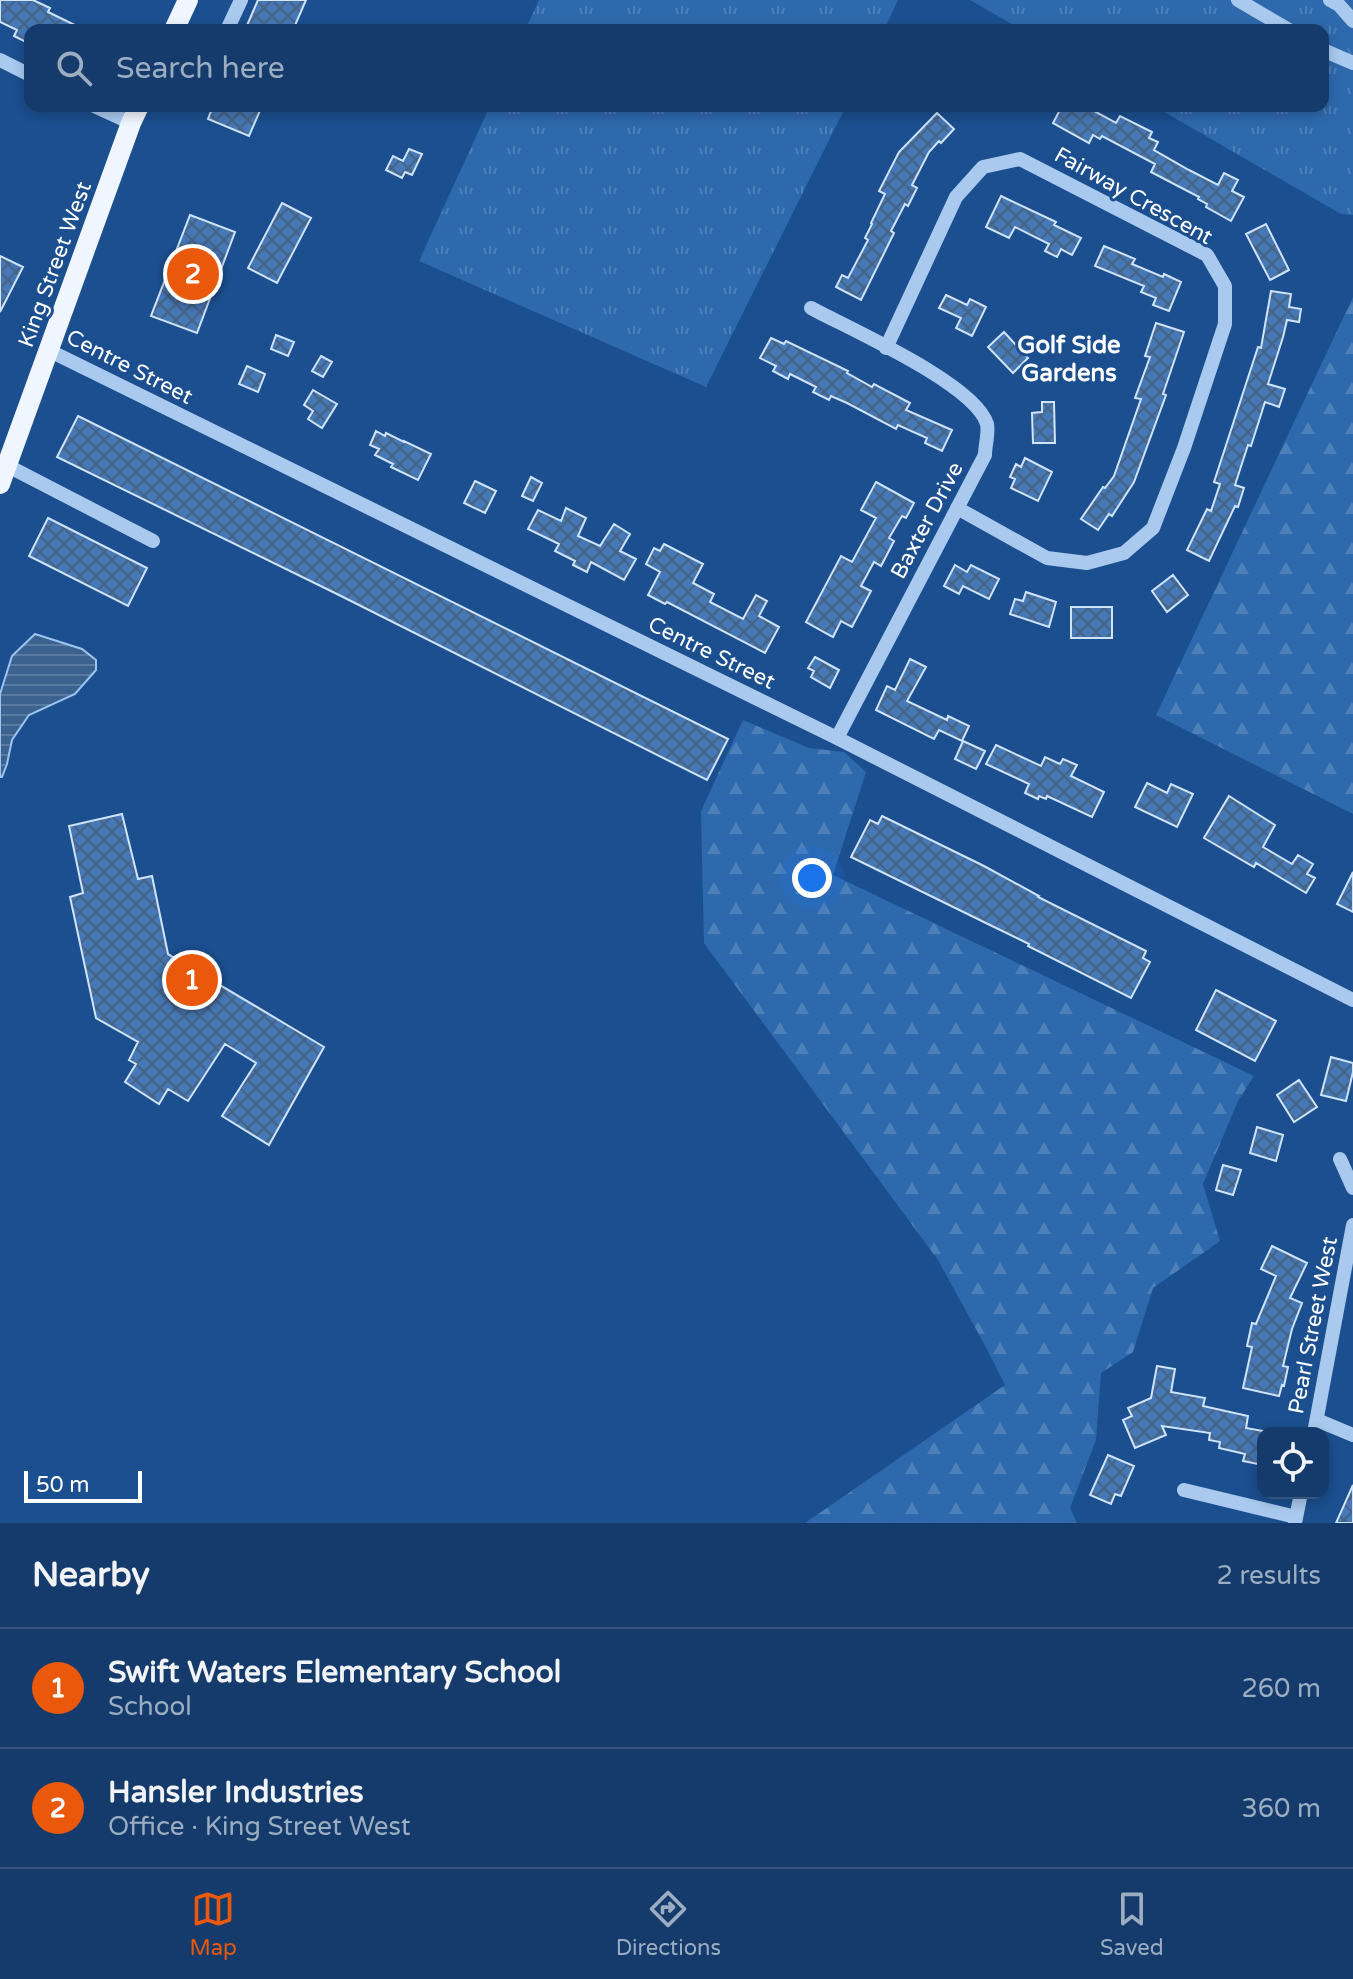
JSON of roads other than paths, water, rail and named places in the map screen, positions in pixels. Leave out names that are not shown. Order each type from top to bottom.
[{"type":"main road","points":[[177,24],[188,0]]},
{"type":"main road","name":"King Street West","points":[[3,475],[135,115]]},
{"type":"street","points":[[230,24],[241,0]]},
{"type":"street","points":[[1238,0],[1279,24]]},
{"type":"street","points":[[1330,0],[1353,21]]},
{"type":"street","points":[[1329,53],[1353,63]]},
{"type":"street","points":[[0,60],[24,72]]},
{"type":"street","name":"Fairway Crescent","points":[[886,348],[956,197],[983,167],[1020,159],[1207,255],[1225,286],[1225,324],[1184,448],[1153,528],[1124,553],[1087,563],[1047,558],[957,508]]},
{"type":"street","name":"Baxter Drive","points":[[811,308],[942,377],[970,399],[987,424],[985,455],[837,738]]},
{"type":"street","name":"Centre Street","points":[[48,350],[837,738],[1353,1000]]},
{"type":"street","points":[[3,475],[153,541]]},
{"type":"street","points":[[1340,1159],[1353,1188]]},
{"type":"street","name":"Pearl Street West","points":[[1315,1426],[1353,1225]]},
{"type":"street","points":[[1315,1426],[1353,1435]]},
{"type":"street","points":[[1184,1490],[1295,1520],[1300,1499]]},
{"type":"place","name":"Hansler Industries","points":[[193,274]]},
{"type":"place","name":"Swift Waters Elementary School","points":[[192,980]]},
{"type":"district","name":"Golf Side Gardens","points":[[1069,359]]}]
